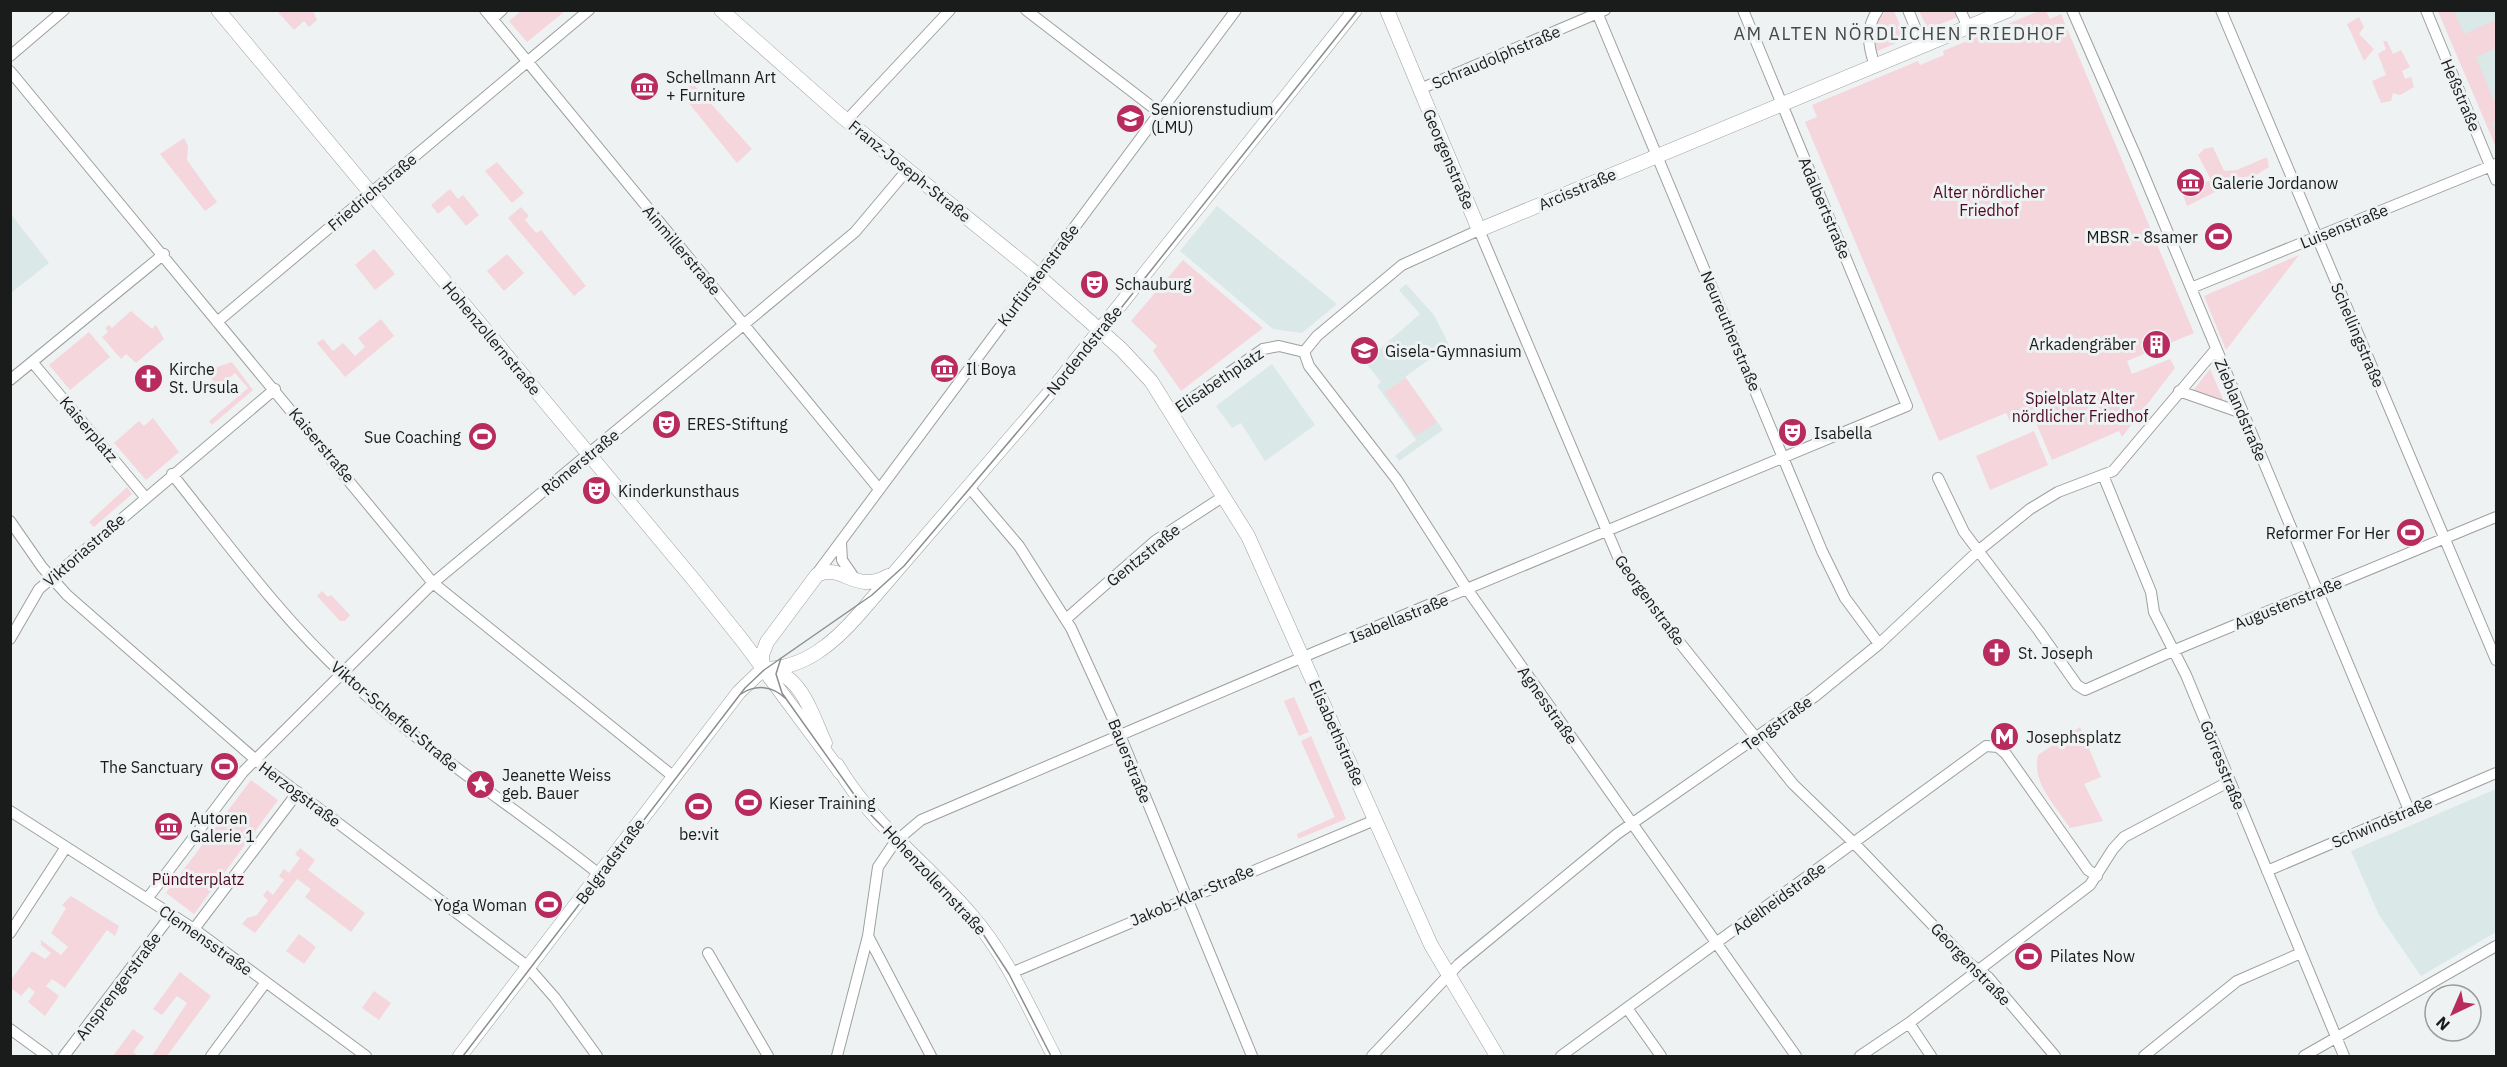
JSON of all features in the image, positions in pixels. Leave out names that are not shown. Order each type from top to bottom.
[{"type":"main road","name":"Hohenzollernstraße","points":[[218,10],[589,454],[763,669],[865,805],[966,908],[1011,973],[1054,1056]]},
{"type":"main road","name":"Franz-Joseph-Straße","points":[[721,10],[847,120],[1038,275],[1100,330]]},
{"type":"main road","name":"Nordendstraße","points":[[796,665],[823,648],[860,613],[969,487],[1100,330],[1355,10]]},
{"type":"main road","name":"Georgenstraße","points":[[1387,10],[1479,230]]},
{"type":"main road","name":"Arcisstraße","points":[[1479,230],[2009,10]]},
{"type":"main road","name":"Elisabethplatz","points":[[1100,330],[1139,367],[1171,413]]},
{"type":"main road","name":"Elisabethstraße","points":[[1171,413],[1248,536],[1375,820],[1448,976],[1497,1056]]},
{"type":"main road","points":[[795,685],[796,665],[780,669],[763,669],[762,655],[767,642],[813,579],[828,571],[858,581],[876,583],[895,572]]},
{"type":"main road","points":[[858,581],[863,592],[860,613]]},
{"type":"main road","name":"Hohenzollernstraße","points":[[763,669],[783,674],[795,685],[841,772]]},
{"type":"main road","name":"Belgradstraße","points":[[460,1056],[741,689],[763,669]]},
{"type":"street","points":[[10,56],[64,10]]},
{"type":"street","points":[[488,15],[502,10]]},
{"type":"street","name":"Friedrichstraße","points":[[217,322],[589,10]]},
{"type":"street","points":[[847,120],[951,10]]},
{"type":"street","points":[[1026,10],[1160,112]]},
{"type":"street","name":"Adalbertstraße","points":[[1743,10],[1907,406]]},
{"type":"street","points":[[1875,66],[1868,34],[1871,21],[1878,10]]},
{"type":"street","points":[[1908,10],[1923,46]]},
{"type":"street","points":[[1960,10],[1968,27]]},
{"type":"street","name":"Zieblandstraße","points":[[2072,10],[2409,810]]},
{"type":"street","name":"Schellingstraße","points":[[2221,10],[2496,660]]},
{"type":"street","name":"Heßstraße","points":[[2426,10],[2494,165],[2496,180]]},
{"type":"street","name":"Kurfürstenstraße","points":[[813,579],[1234,11]]},
{"type":"street","name":"Schraudolphstraße","points":[[1420,89],[1599,12]]},
{"type":"street","name":"Neureutherstraße","points":[[1599,12],[1822,551],[1845,598],[1880,644]]},
{"type":"street","name":"Ainmillerstraße","points":[[488,15],[879,489]]},
{"type":"street","name":"Kaiserstraße","points":[[10,71],[164,254],[217,322],[433,583],[674,777]]},
{"type":"street","name":"Luisenstraße","points":[[2191,288],[2494,165]]},
{"type":"street","name":"Römerstraße","points":[[254,760],[433,583],[866,222],[908,169]]},
{"type":"street","name":"Arcisstraße","points":[[1304,352],[1317,336],[1402,266],[1479,230]]},
{"type":"street","name":"Georgenstraße","points":[[1479,230],[1606,533],[1621,564],[1644,598],[1793,784],[1854,843],[1969,963],[1978,968],[2055,1056]]},
{"type":"street","points":[[10,380],[164,254]]},
{"type":"street","name":"Elisabethplatz","points":[[1171,413],[1263,349],[1287,347],[1304,352]]},
{"type":"street","name":"Tengstraße","points":[[1372,1056],[1459,964],[1630,823],[1757,739],[1880,644],[1978,551],[2043,500],[2118,467],[2216,349]]},
{"type":"street","name":"Agnesstraße","points":[[1304,352],[1309,366],[1398,480],[1467,589],[1796,1056]]},
{"type":"street","name":"Kaiserplatz","points":[[33,363],[145,497]]},
{"type":"street","points":[[145,497],[274,389]]},
{"type":"street","points":[[2178,392],[2242,413]]},
{"type":"street","name":"Isabellastraße","points":[[837,1056],[868,936],[878,867],[897,840],[921,820],[1303,657],[1907,406]]},
{"type":"street","name":"Viktor-Scheffel-Straße","points":[[172,474],[282,612],[342,674],[423,740],[599,874]]},
{"type":"street","name":"Görresstraße","points":[[2103,475],[2151,592],[2154,612],[2186,675],[2344,1056]]},
{"type":"street","points":[[1938,478],[1959,524],[1978,551]]},
{"type":"street","name":"Bauerstraße","points":[[969,487],[1019,546],[1066,619],[1120,735],[1185,898],[1252,1056]]},
{"type":"street","name":"Gentzstraße","points":[[1066,619],[1155,541],[1224,496]]},
{"type":"street","name":"Viktoriastraße","points":[[10,639],[32,600],[51,579],[145,497]]},
{"type":"street","name":"Augustenstraße","points":[[1978,551],[2081,689],[2094,688],[2173,651],[2496,517]]},
{"type":"street","name":"Herzogstraße","points":[[10,521],[51,579],[254,760],[506,948],[528,967],[555,998],[597,1056]]},
{"type":"street","points":[[842,540],[840,549],[842,560],[858,581]]},
{"type":"street","name":"Adelheidstraße","points":[[1561,1056],[1986,746],[1998,747],[2006,754],[2088,870],[2097,876]]},
{"type":"street","points":[[147,900],[254,760]]},
{"type":"street","name":"Schwindstraße","points":[[2268,871],[2496,773]]},
{"type":"street","points":[[1860,1056],[1909,1023],[1978,968],[2090,885],[2113,849],[2124,837],[2230,782]]},
{"type":"street","points":[[194,929],[298,792]]},
{"type":"street","name":"Clemensstraße","points":[[10,811],[194,929],[366,1056]]},
{"type":"street","name":"Jakob-Klar-Straße","points":[[1011,973],[1375,820]]},
{"type":"street","points":[[10,933],[66,847]]},
{"type":"street","name":"Ansprengerstraße","points":[[64,1056],[171,915]]},
{"type":"street","points":[[868,936],[931,1056]]},
{"type":"street","points":[[2304,1056],[2496,946]]},
{"type":"street","points":[[2144,1056],[2237,981],[2301,952]]},
{"type":"street","points":[[708,953],[768,1056]]},
{"type":"street","points":[[211,1056],[266,982]]},
{"type":"street","points":[[1627,1008],[1661,1056]]},
{"type":"street","points":[[1909,1023],[1931,1056]]},
{"type":"street","points":[[10,1029],[47,1056]]},
{"type":"shaded area","points":[[2438,11],[2496,11],[2496,147]]},
{"type":"shaded area","points":[[1217,206],[1337,304],[1302,333],[1273,329],[1180,251]]},
{"type":"shaded area","points":[[10,213],[49,263],[11,293],[10,293]]},
{"type":"shaded area","points":[[1406,284],[1434,315],[1449,345],[1405,377],[1443,430],[1399,461],[1395,456],[1416,440],[1377,386],[1381,382],[1365,362],[1420,314],[1399,290]]},
{"type":"shaded area","points":[[1272,364],[1315,425],[1265,461],[1241,423],[1232,428],[1216,406]]},
{"type":"shaded area","points":[[2496,789],[2496,932],[2421,976],[2379,915],[2351,851]]},
{"type":"green space","points":[[277,11],[313,11],[317,20],[309,27],[304,21],[294,30]]},
{"type":"green space","points":[[521,11],[565,11],[527,42],[509,21]]},
{"type":"green space","points":[[1886,11],[1894,11],[1906,39],[1875,52],[1874,25]]},
{"type":"green space","points":[[1919,11],[1954,11],[1958,17],[1928,29]]},
{"type":"green space","name":"Alter nördlicher Friedhof","points":[[2039,11],[2046,11],[2050,19],[2061,14],[2194,333],[2127,361],[2132,374],[2170,359],[2175,368],[2122,437],[2119,431],[2052,460],[2033,416],[2012,425],[2006,413],[1939,441],[1805,122],[1817,117],[1812,105],[1918,61],[1920,65],[1944,55],[1943,51]]},
{"type":"green space","points":[[2438,11],[2454,11],[2464,34],[2496,20],[2496,48],[2476,57],[2493,99],[2496,98],[2496,121],[2492,123],[2496,133],[2496,147]]},
{"type":"green space","points":[[2359,17],[2364,27],[2359,34],[2374,49],[2364,61],[2347,24]]},
{"type":"green space","points":[[2383,41],[2387,41],[2393,54],[2401,50],[2410,67],[2402,71],[2405,79],[2411,77],[2414,87],[2400,95],[2393,93],[2391,101],[2381,103],[2372,81],[2386,75],[2378,54],[2386,49]]},
{"type":"green space","points":[[688,85],[695,86],[752,149],[737,163],[680,92]]},
{"type":"green space","points":[[184,138],[188,146],[187,160],[217,202],[205,211],[160,154]]},
{"type":"green space","points":[[2213,147],[2224,171],[2237,170],[2267,157],[2269,167],[2254,176],[2244,177],[2238,186],[2227,182],[2214,189],[2215,192],[2187,206],[2182,192],[2211,180],[2198,155],[2204,149]]},
{"type":"green space","points":[[497,162],[524,193],[512,203],[485,171]]},
{"type":"green space","points":[[450,189],[458,199],[463,195],[479,215],[466,226],[449,205],[438,214],[431,205]]},
{"type":"green space","points":[[521,207],[529,216],[525,220],[536,233],[541,230],[586,286],[574,296],[508,218]]},
{"type":"green space","points":[[374,249],[395,274],[375,290],[355,265]]},
{"type":"green space","points":[[507,254],[524,273],[504,291],[487,271]]},
{"type":"green space","points":[[2299,255],[2226,350],[2204,296]]},
{"type":"green space","points":[[1183,260],[1263,328],[1181,391],[1153,351],[1157,346],[1131,321]]},
{"type":"green space","points":[[131,311],[152,329],[156,325],[164,339],[136,363],[126,354],[121,359],[102,337],[108,332],[105,328],[109,325],[112,328]]},
{"type":"green space","points":[[381,319],[394,336],[345,377],[317,343],[323,339],[333,351],[343,343],[355,356],[365,347],[358,338]]},
{"type":"green space","points":[[89,332],[110,357],[70,390],[49,365]]},
{"type":"green space","points":[[232,362],[253,390],[212,425],[209,421],[248,388],[235,373],[219,387],[205,371]]},
{"type":"green space","points":[[2210,369],[2225,404],[2192,392]]},
{"type":"green space","points":[[1406,378],[1437,422],[1416,436],[1385,392]]},
{"type":"green space","points":[[153,418],[179,452],[146,480],[114,443],[139,421],[144,426]]},
{"type":"green space","points":[[2034,431],[2048,465],[1990,490],[1976,456]]},
{"type":"green space","points":[[127,487],[132,494],[94,527],[89,522]]},
{"type":"green space","points":[[322,591],[328,597],[331,595],[350,615],[345,621],[340,621],[317,596]]},
{"type":"green space","points":[[1294,697],[1309,732],[1299,736],[1284,701]]},
{"type":"green space","points":[[2080,727],[2101,777],[2084,784],[2103,821],[2070,828],[2041,784],[2037,765],[2038,755]]},
{"type":"green space","points":[[1311,736],[1346,819],[1298,839],[1297,834],[1335,817],[1301,741]]},
{"type":"green space","name":"Pündterplatz","points":[[251,780],[278,800],[194,914],[166,893]]},
{"type":"green space","points":[[300,848],[315,860],[308,870],[365,913],[351,932],[305,897],[311,889],[297,879],[255,933],[242,924],[247,918],[257,915],[268,900],[263,896],[267,890],[273,895],[284,880],[279,876],[284,869],[289,873],[300,858],[295,854]]},
{"type":"green space","points":[[71,896],[119,926],[115,936],[107,930],[65,988],[52,979],[46,986],[59,996],[45,1016],[28,1002],[35,992],[29,987],[21,996],[11,988],[11,980],[32,951],[45,959],[51,953],[41,945],[41,940],[61,955],[68,947],[51,933],[66,908],[62,905]]},
{"type":"green space","points":[[299,934],[316,947],[304,964],[286,951]]},
{"type":"green space","points":[[180,972],[211,996],[167,1056],[152,1056],[187,1003],[177,996],[162,1015],[153,1009]]},
{"type":"green space","points":[[374,991],[391,1003],[379,1020],[362,1008]]},
{"type":"green space","points":[[133,1029],[144,1037],[133,1052],[138,1056],[113,1056]]},
{"type":"tram line","points":[[463,1056],[745,688],[764,670],[872,595],[904,566],[1102,332],[1358,10]]},
{"type":"tram line","points":[[781,658],[776,674],[782,693],[863,807],[952,897],[981,931],[1009,974],[1051,1056]]},
{"type":"tram line","points":[[741,694],[752,689],[764,688],[775,691],[785,698]]},
{"type":"place","name":"Schellmann Art + Furniture","points":[[645,86]]},
{"type":"place","name":"Seniorenstudium (LMU)","points":[[1130,118]]},
{"type":"place","name":"Galerie Jordanow","points":[[2191,183]]},
{"type":"place","name":"MBSR - 8samer","points":[[2219,237]]},
{"type":"place","name":"Schauburg","points":[[1094,284]]},
{"type":"place","name":"Arkadengräber","points":[[2157,344]]},
{"type":"place","name":"Gisela-Gymnasium","points":[[1364,351]]},
{"type":"place","name":"Il Boya","points":[[945,369]]},
{"type":"place","name":"Kirche St. Ursula","points":[[148,378]]},
{"type":"place","name":"ERES-Stiftung","points":[[666,424]]},
{"type":"place","name":"Isabella","points":[[1793,433]]},
{"type":"place","name":"Sue Coaching","points":[[482,437]]},
{"type":"place","name":"Kinderkunsthaus","points":[[597,491]]},
{"type":"place","name":"Reformer For Her","points":[[2411,533]]},
{"type":"place","name":"St. Joseph","points":[[1997,653]]},
{"type":"place","name":"Josephsplatz","points":[[2005,737]]},
{"type":"place","name":"The Sanctuary","points":[[224,767]]},
{"type":"place","name":"Jeanette Weiss geb. Bauer","points":[[481,784]]},
{"type":"place","name":"Kieser Training","points":[[748,803]]},
{"type":"place","name":"be:vit","points":[[699,806]]},
{"type":"place","name":"Autoren Galerie 1","points":[[169,827]]},
{"type":"place","name":"Yoga Woman","points":[[548,905]]},
{"type":"place","name":"Pilates Now","points":[[2029,956]]},
{"type":"district","name":"AM ALTEN NÖRDLICHEN FRIEDHOF","points":[[1900,33]]},
{"type":"park label","name":"Spielplatz Alter nördlicher Friedhof","points":[[2080,407]]}]
